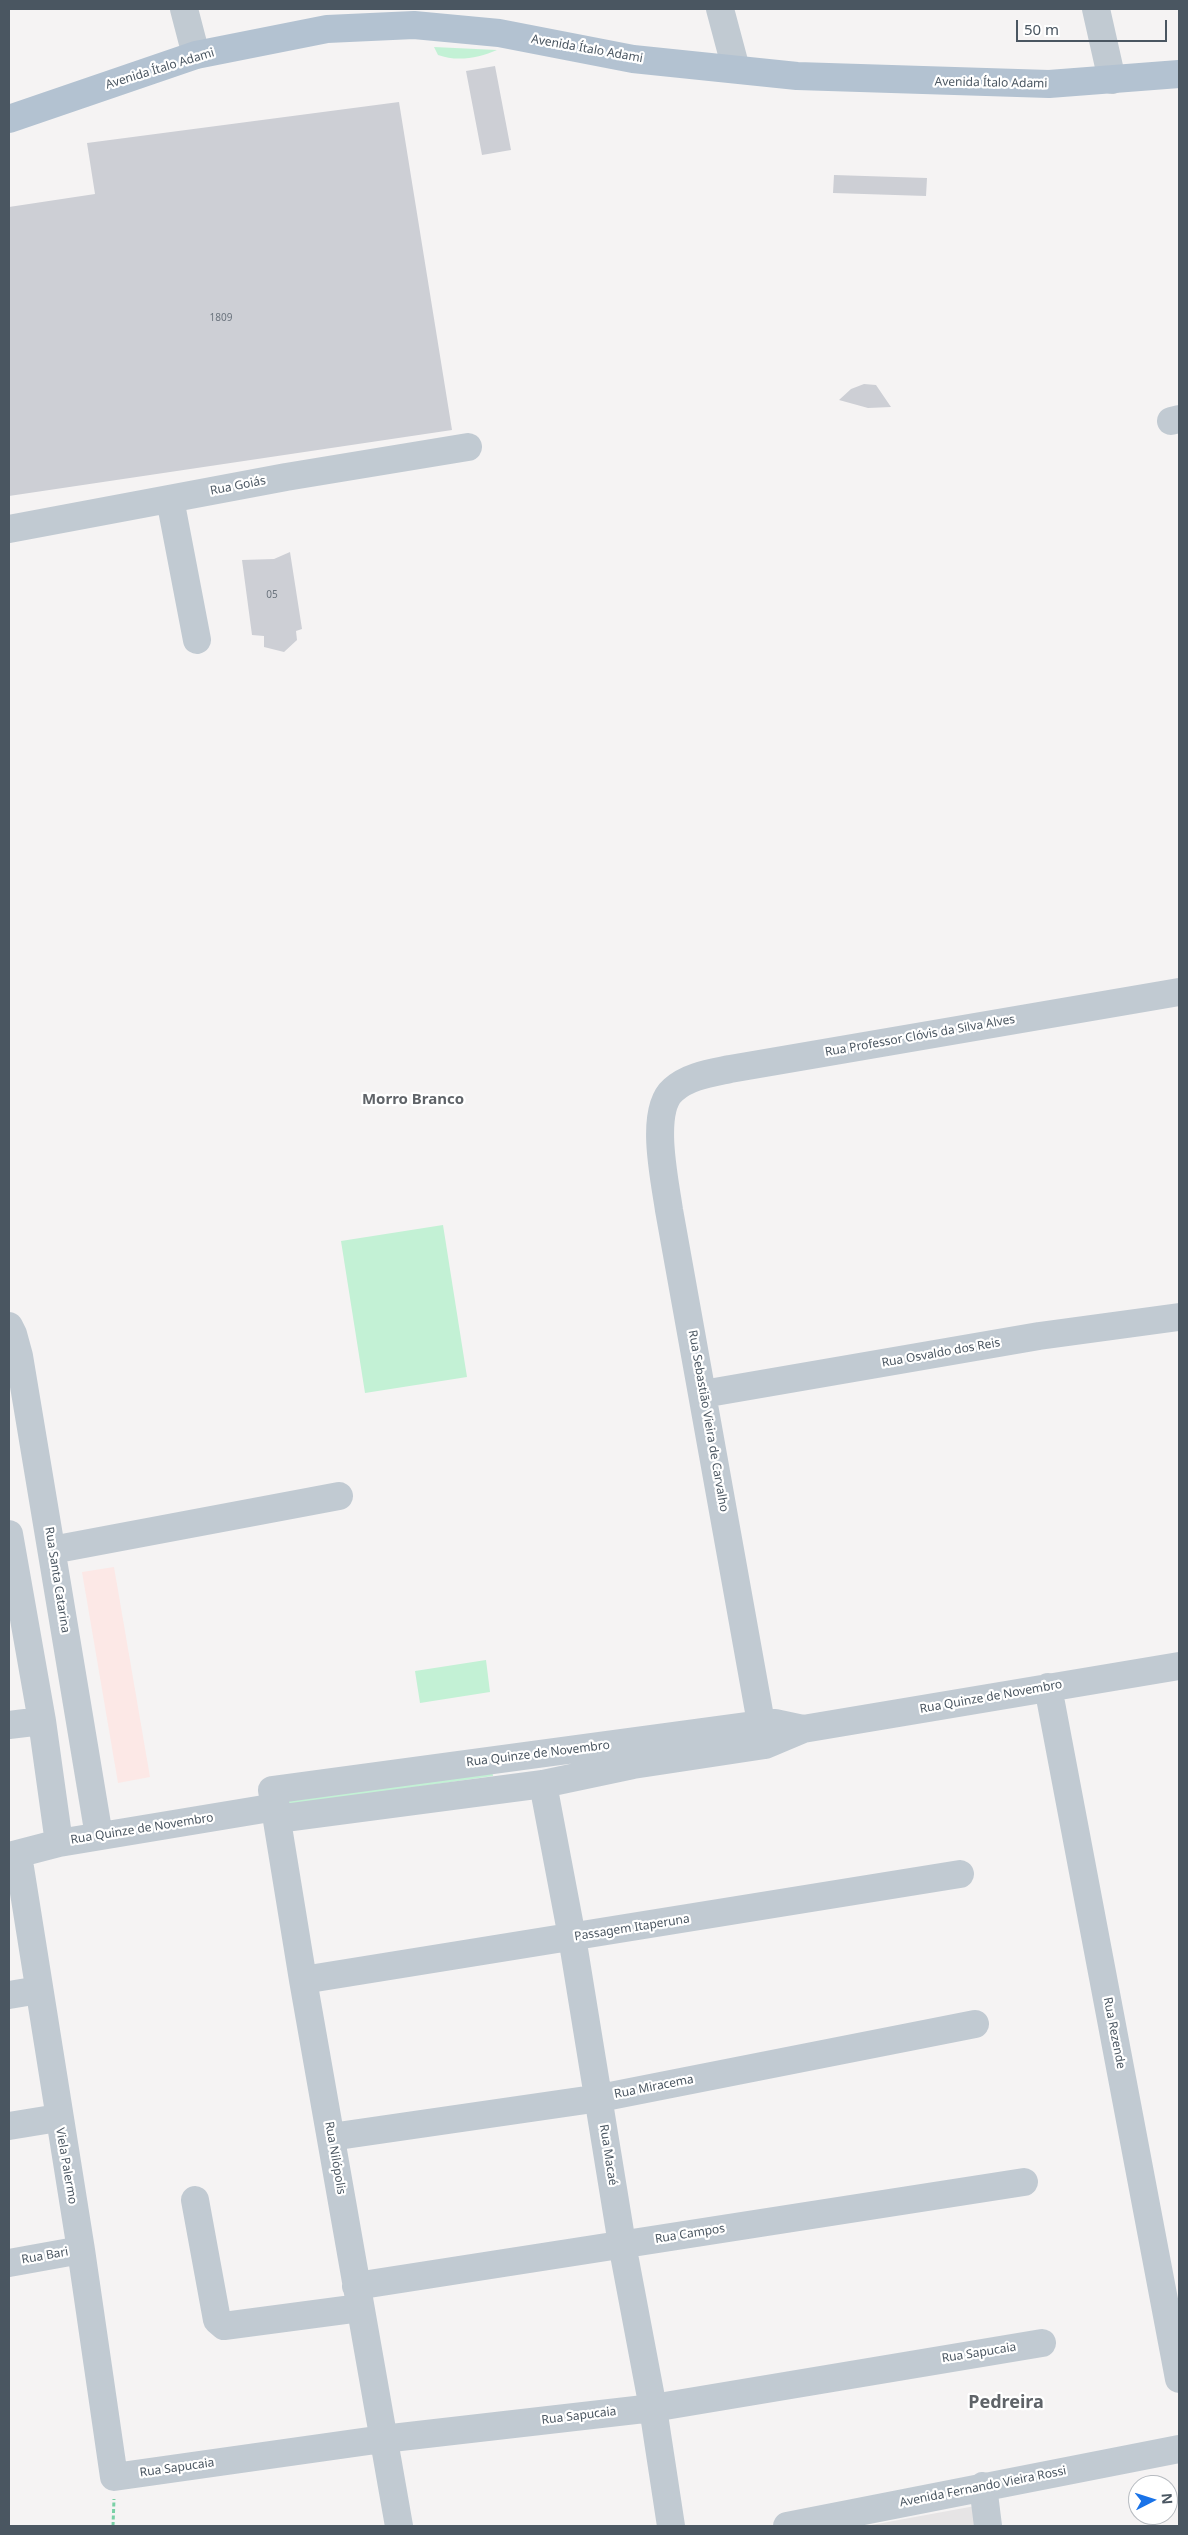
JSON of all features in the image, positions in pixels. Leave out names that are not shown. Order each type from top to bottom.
[{"type":"main road","name":"Avenida Ítalo Adami","points":[[9,120],[196,55],[327,29],[414,24],[499,33],[633,59],[797,76],[1049,84],[1179,74]]},
{"type":"street","points":[[184,9],[196,55]]},
{"type":"street","points":[[720,9],[736,69]]},
{"type":"street","points":[[1096,9],[1112,80]]},
{"type":"street","name":"Rua Goiás","points":[[9,529],[468,447]]},
{"type":"street","points":[[170,499],[197,640]]},
{"type":"street","name":"Rua Professor Clóvis da Silva Alves","points":[[667,1096],[683,1083],[730,1069],[1179,992]]},
{"type":"street","name":"Rua Sebastião Vieira de Carvalho","points":[[667,1096],[663,1104],[660,1145],[668,1210],[703,1394],[763,1734]]},
{"type":"street","name":"Rua Osvaldo dos Reis","points":[[703,1394],[1039,1336],[1179,1317]]},
{"type":"street","name":"Rua Santa Catarina","points":[[9,1326],[13,1334],[18,1356],[99,1836]]},
{"type":"street","points":[[12,1576],[53,1559],[339,1496]]},
{"type":"street","points":[[9,1534],[12,1576],[42,1721],[59,1843]]},
{"type":"street","name":"Rua Quinze de Novembro","points":[[13,1856],[59,1843],[275,1805],[505,1758],[803,1729],[1179,1666]]},
{"type":"street","name":"Rua Rezende","points":[[1048,1687],[1179,2379]]},
{"type":"street","points":[[9,1725],[42,1721]]},
{"type":"street","name":"Rua Quinze de Novembro","points":[[275,1805],[543,1784],[763,1734]]},
{"type":"street","points":[[505,1758],[510,1787]]},
{"type":"street","name":"Rua Macaé","points":[[543,1784],[600,2098],[622,2244],[654,2408],[671,2526]]},
{"type":"street","name":"Rua Nilópolis","points":[[275,1805],[303,1980],[399,2526]]},
{"type":"street","name":"Viela Palermo","points":[[13,1856],[39,1990],[58,2118],[81,2250],[114,2477]]},
{"type":"street","name":"Passagem Itaperuna","points":[[303,1980],[960,1874]]},
{"type":"street","points":[[9,1995],[39,1990]]},
{"type":"street","name":"Rua Miracema","points":[[331,2137],[600,2098],[975,2024]]},
{"type":"street","points":[[9,2126],[58,2118]]},
{"type":"street","name":"Rua Campos","points":[[195,2200],[217,2320],[224,2326],[622,2244],[1024,2182]]},
{"type":"street","name":"Rua Bari","points":[[9,2263],[81,2250]]},
{"type":"street","name":"Rua Sapucaia","points":[[114,2477],[383,2439],[654,2408],[1042,2343]]},
{"type":"street","name":"Avenida Fernando Vieira Rossi","points":[[787,2526],[1179,2449]]},
{"type":"street","points":[[983,2486],[988,2526]]},
{"type":"shaded area","points":[[114,1567],[150,1777],[118,1783],[82,1572]]},
{"type":"shaded area","points":[[975,2506],[977,2526],[866,2526]]},
{"type":"green space","points":[[434,47],[497,50],[475,57],[460,59],[438,55]]},
{"type":"green space","points":[[443,1225],[467,1377],[365,1393],[341,1241]]},
{"type":"green space","points":[[486,1660],[490,1692],[420,1703],[415,1671]]},
{"type":"green space","points":[[492,1768],[493,1776],[285,1806],[286,1796]]},
{"type":"building","points":[[495,66],[511,150],[482,155],[466,71]]},
{"type":"building","points":[[399,102],[452,430],[9,496],[9,207],[95,194],[87,143]]},
{"type":"building","points":[[834,175],[927,178],[926,196],[833,193]]},
{"type":"building","points":[[864,384],[876,385],[891,407],[868,408],[839,400],[851,389]]},
{"type":"building","points":[[290,552],[302,629],[296,631],[297,640],[284,652],[264,647],[264,636],[252,635],[242,560],[274,559]]},
{"type":"district","name":"Morro Branco","points":[[413,1100]]},
{"type":"district","name":"Pedreira","points":[[1006,2403]]}]
